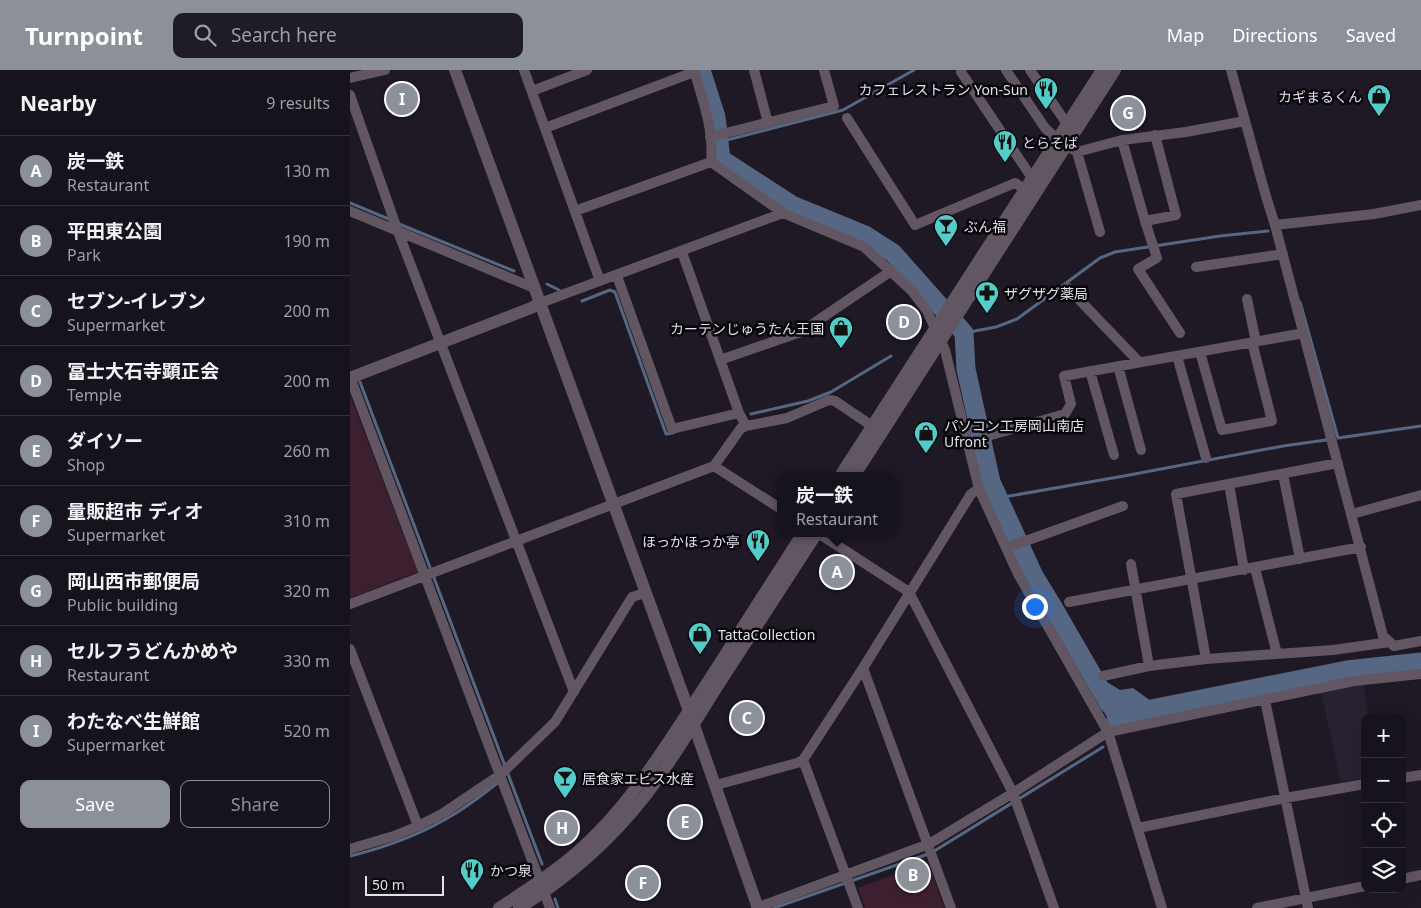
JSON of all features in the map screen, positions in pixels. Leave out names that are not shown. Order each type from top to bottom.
[{"type":"street","points":[[350,78],[385,70]]},
{"type":"street","points":[[455,70],[716,785],[757,908],[847,880],[930,850],[1015,797],[1108,732],[1354,681],[1421,674]]},
{"type":"street","points":[[524,70],[600,281]]},
{"type":"street","points":[[532,91],[587,70]]},
{"type":"street","points":[[754,70],[768,123]]},
{"type":"street","points":[[715,135],[834,106],[824,70]]},
{"type":"street","points":[[1006,70],[1045,128],[1067,146]]},
{"type":"street","points":[[1030,70],[1067,124]]},
{"type":"street","points":[[1100,232],[1067,146],[1067,124],[1102,70]]},
{"type":"street","points":[[857,472],[941,341],[946,322],[1029,192],[1067,146],[1115,70]]},
{"type":"street","points":[[1231,70],[1264,194],[1283,254],[1383,636],[1394,646],[1421,641]]},
{"type":"street","points":[[546,128],[694,71],[715,135],[711,162]]},
{"type":"street","points":[[961,72],[1032,178]]},
{"type":"street","points":[[350,95],[395,224],[574,692]]},
{"type":"street","points":[[847,118],[915,225],[1015,183],[1029,192]]},
{"type":"street","points":[[1029,192],[1032,178],[1067,146],[1186,132],[1244,121]]},
{"type":"street","points":[[1145,221],[1176,215],[1155,135]]},
{"type":"street","points":[[1122,140],[1152,247],[1157,258],[1138,269],[1180,333]]},
{"type":"street","points":[[575,212],[711,162]]},
{"type":"street","points":[[711,162],[783,213],[864,247],[912,291],[928,312],[945,350],[978,489],[1009,547],[1018,574],[1108,732],[1162,908]]},
{"type":"street","points":[[1275,226],[1374,214],[1421,205]]},
{"type":"street","points":[[350,210],[395,224],[534,288]]},
{"type":"street","points":[[550,908],[430,573],[350,377],[783,213]]},
{"type":"street","points":[[682,252],[739,413],[746,426]]},
{"type":"street","points":[[1196,267],[1283,254]]},
{"type":"street","points":[[720,360],[801,332],[891,271]]},
{"type":"street","points":[[617,276],[672,429],[739,413]]},
{"type":"street","points":[[1067,287],[1140,362]]},
{"type":"street","points":[[1200,352],[1222,430],[1272,421],[1254,342],[1247,299]]},
{"type":"street","points":[[843,472],[935,328],[946,322]]},
{"type":"street","points":[[991,435],[1064,414],[1071,404],[1064,376],[1304,333]]},
{"type":"street","points":[[1177,356],[1206,458]]},
{"type":"street","points":[[1118,366],[1141,450]]},
{"type":"street","points":[[1090,371],[1114,454]]},
{"type":"street","points":[[350,604],[714,466],[741,428],[746,426],[787,418],[829,400],[835,401],[872,426]]},
{"type":"street","points":[[1206,659],[1176,494],[1338,463]]},
{"type":"street","points":[[714,466],[777,506]]},
{"type":"street","points":[[1283,474],[1300,559]]},
{"type":"street","points":[[1229,484],[1244,570]]},
{"type":"street","points":[[716,785],[803,760],[863,668],[971,494],[978,489]]},
{"type":"street","points":[[1352,514],[1421,495]]},
{"type":"street","points":[[1009,547],[1123,506]]},
{"type":"street","points":[[519,908],[603,826],[636,788],[689,712],[800,537]]},
{"type":"street","points":[[499,908],[542,887],[582,862],[611,835],[646,795],[677,752],[693,724],[814,537]]},
{"type":"street","points":[[823,537],[909,592],[1015,797],[1054,908]]},
{"type":"street","points":[[1069,602],[1361,547]]},
{"type":"street","points":[[1131,564],[1149,666]]},
{"type":"street","points":[[1256,568],[1276,654]]},
{"type":"street","points":[[350,849],[394,836],[418,826],[442,814],[503,775],[555,722],[632,597],[645,592]]},
{"type":"street","points":[[1103,676],[1149,666],[1206,659],[1333,650],[1390,642]]},
{"type":"street","points":[[350,649],[418,826]]},
{"type":"street","points":[[863,668],[951,908]]},
{"type":"street","points":[[1265,700],[1307,903]]},
{"type":"street","points":[[803,760],[858,908]]},
{"type":"street","points":[[1406,777],[1421,775]]},
{"type":"street","points":[[1138,828],[1361,785]]},
{"type":"street","points":[[1406,878],[1421,875]]},
{"type":"street","points":[[1257,908],[1307,903],[1361,887]]},
{"type":"shaded area","points":[[350,395],[418,572],[350,598]]},
{"type":"shaded area","points":[[1363,683],[1368,713],[1361,713],[1361,779],[1341,782],[1321,692]]},
{"type":"shaded area","points":[[928,862],[944,908],[865,908],[858,888]]},
{"type":"water","points":[[1102,679],[1120,690],[1133,688],[1151,701],[1156,718],[1119,725],[1110,723],[1090,686]]},
{"type":"waterway","points":[[701,70],[716,117],[721,159],[792,205],[865,235],[893,253],[964,333],[966,369],[991,482],[1034,576],[1109,704]]},
{"type":"waterway","points":[[719,142],[843,110],[914,70]]},
{"type":"waterway","points":[[350,203],[391,220]]},
{"type":"waterway","points":[[399,224],[514,271]]},
{"type":"waterway","points":[[964,333],[996,327],[1017,319],[1100,258],[1115,252],[1220,236],[1268,231]]},
{"type":"waterway","points":[[547,284],[559,290]]},
{"type":"waterway","points":[[582,301],[610,290],[615,292],[666,434],[673,433]]},
{"type":"waterway","points":[[1300,302],[1338,438],[1421,426]]},
{"type":"waterway","points":[[751,414],[808,401],[831,392],[891,356]]},
{"type":"waterway","points":[[360,382],[542,864]]},
{"type":"waterway","points":[[998,498],[1283,446],[1326,440]]},
{"type":"waterway","points":[[1114,725],[1118,717],[1136,712],[1347,670],[1421,662]]},
{"type":"waterway","points":[[774,908],[931,853],[1103,747]]},
{"type":"waterway","points":[[350,856],[391,844],[431,827],[462,809],[500,781]]},
{"type":"waterway","points":[[555,899],[558,908]]},
{"type":"place","name":"わたなべ生鮮館","points":[[402,99]]},
{"type":"place","name":"カフェレストラン Yon-Sun","points":[[1046,110]]},
{"type":"place","name":"岡山西市郵便局","points":[[1128,113]]},
{"type":"place","name":"カギまるくん","points":[[1379,117]]},
{"type":"place","name":"とらそば","points":[[1005,163]]},
{"type":"place","name":"ぶん福","points":[[946,247]]},
{"type":"place","name":"ザグザグ薬局","points":[[987,314]]},
{"type":"place","name":"冨士大石寺顕正会","points":[[904,322]]},
{"type":"place","name":"カーテンじゅうたん王国","points":[[841,349]]},
{"type":"place","name":"パソコン工房岡山南店 Ufront","points":[[926,454]]},
{"type":"place","name":"ほっかほっか亭","points":[[758,562]]},
{"type":"place","name":"炭一鉄","points":[[837,572]]},
{"type":"place","name":"TattaCollection","points":[[700,655]]},
{"type":"place","name":"セブン-イレブン","points":[[747,718]]},
{"type":"place","name":"居食家エビス水産","points":[[565,799]]},
{"type":"place","name":"ダイソー","points":[[685,822]]},
{"type":"place","name":"セルフうどんかめや","points":[[562,828]]},
{"type":"place","name":"平田東公園","points":[[913,875]]},
{"type":"place","name":"量販超市 ディオ","points":[[643,883]]},
{"type":"place","name":"かつ泉","points":[[472,891]]}]
